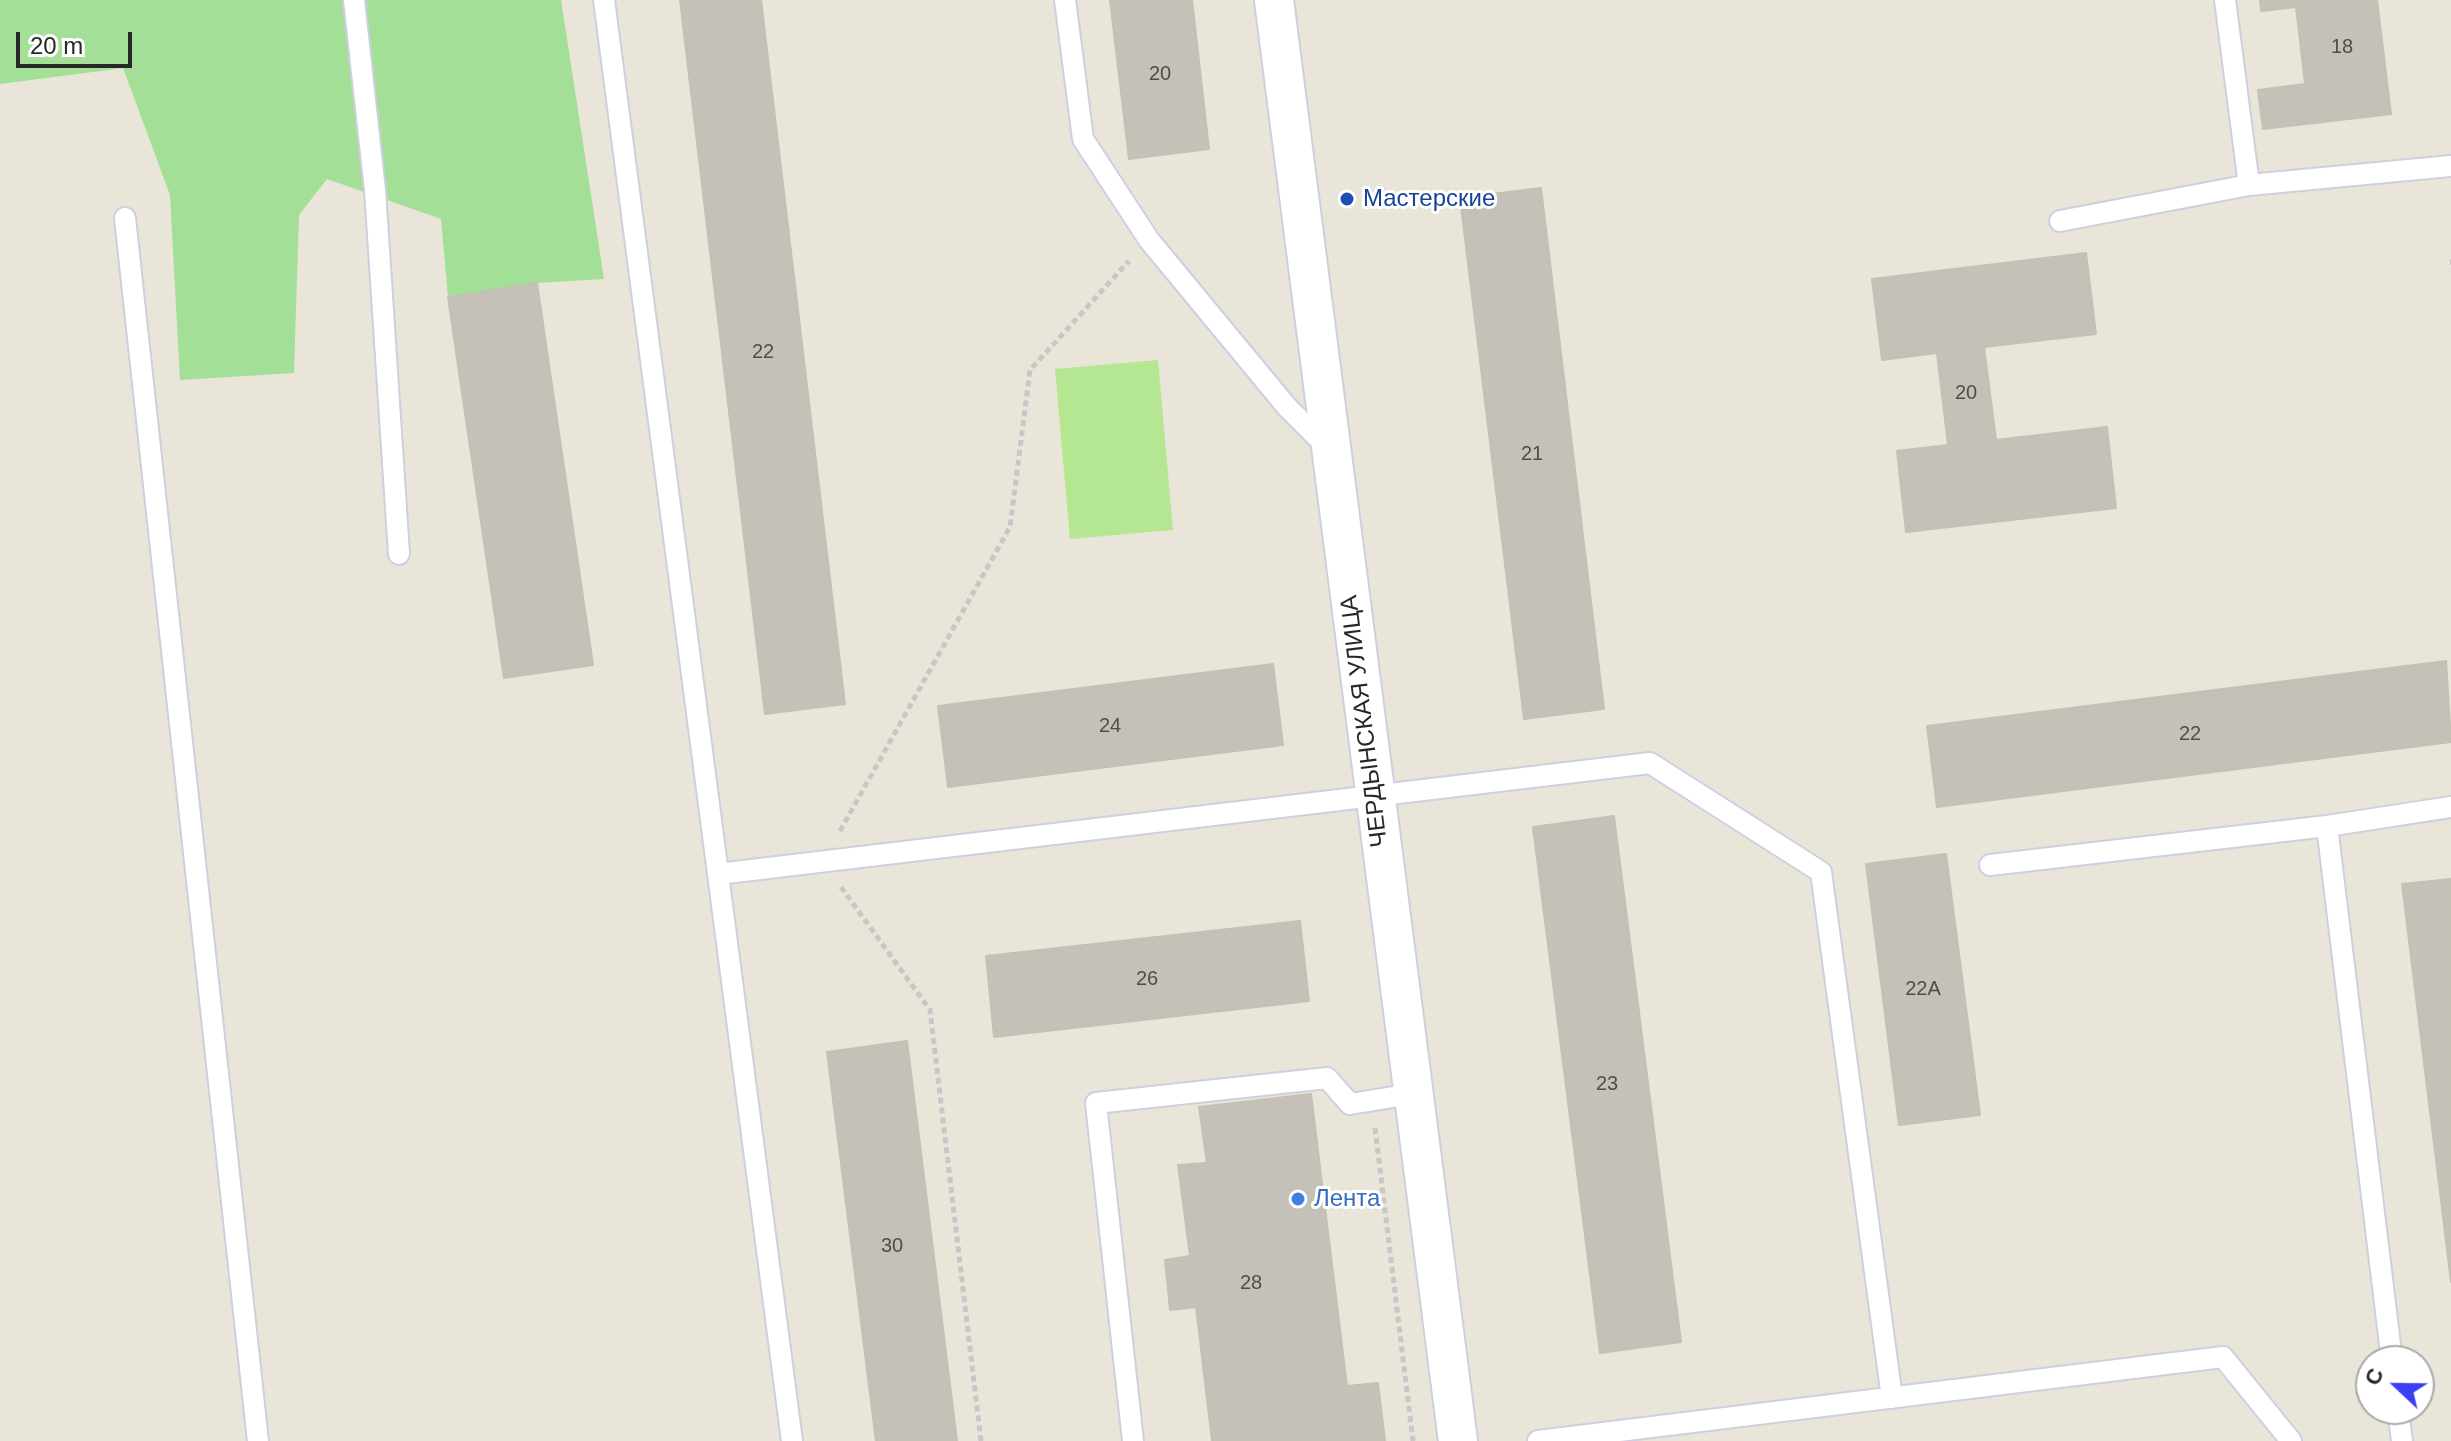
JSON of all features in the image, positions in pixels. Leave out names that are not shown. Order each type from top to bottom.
[{"type":"street","name":"ЧЕРДЫНСКАЯ УЛИЦА","points":[[1274,0],[1458,1441]]},
{"type":"lane","points":[[354,0],[375,190],[399,554]]},
{"type":"lane","points":[[604,0],[792,1441]]},
{"type":"lane","points":[[1065,0],[1083,139],[1149,240],[1287,407],[1334,454]]},
{"type":"lane","points":[[2209,0],[2226,9],[2249,185]]},
{"type":"lane","points":[[2060,221],[2249,185],[2451,166]]},
{"type":"lane","points":[[125,218],[258,1441]]},
{"type":"lane","points":[[718,874],[1650,763],[1821,872],[1892,1398]]},
{"type":"lane","points":[[1990,865],[2327,826],[2451,807]]},
{"type":"lane","points":[[2327,826],[2390,1345]]},
{"type":"lane","points":[[1133,1441],[1096,1103],[1327,1078],[1350,1104],[1412,1094]]},
{"type":"lane","points":[[1538,1441],[2223,1357],[2291,1441]]},
{"type":"path","points":[[981,1441],[930,1010],[823,862],[1010,527],[1030,370],[1149,240]]},
{"type":"green space","points":[[0,0],[561,0],[604,279],[537,283],[448,297],[441,219],[327,179],[299,215],[294,373],[180,380],[170,195],[123,68],[0,84]]},
{"type":"green space","points":[[1158,360],[1173,530],[1070,539],[1055,369]]},
{"type":"building","points":[[680,0],[761,0],[845,704],[765,714]]},
{"type":"building","points":[[1110,0],[1192,0],[1209,149],[1129,159]]},
{"type":"building","points":[[2260,0],[2377,0],[2391,114],[2263,129],[2258,90],[2305,84],[2296,7],[2261,11]]},
{"type":"building","points":[[1541,188],[1604,709],[1524,719],[1460,198]]},
{"type":"building","points":[[2086,253],[2096,334],[1984,347],[1996,440],[2107,427],[2116,508],[1906,532],[1897,451],[1948,445],[1937,353],[1882,360],[1872,279]]},
{"type":"building","points":[[537,283],[593,665],[504,678],[448,297]]},
{"type":"building","points":[[2446,661],[2451,742],[1937,807],[1927,726]]},
{"type":"building","points":[[1273,664],[1283,745],[948,787],[938,706]]},
{"type":"building","points":[[1614,816],[1681,1342],[1600,1353],[1533,827]]},
{"type":"building","points":[[1946,854],[1980,1115],[1899,1125],[1866,864]]},
{"type":"building","points":[[2451,879],[2451,1282],[2402,884]]},
{"type":"building","points":[[1300,921],[1309,1001],[994,1037],[986,956]]},
{"type":"building","points":[[907,1041],[957,1441],[876,1441],[827,1052]]},
{"type":"building","points":[[1311,1094],[1347,1386],[1378,1383],[1385,1441],[1212,1441],[1196,1307],[1170,1310],[1165,1260],[1190,1256],[1178,1165],[1207,1163],[1199,1107]]},
{"type":"place","name":"Мастерские","points":[[1347,199]]},
{"type":"place","name":"Лента","points":[[1298,1199]]}]
